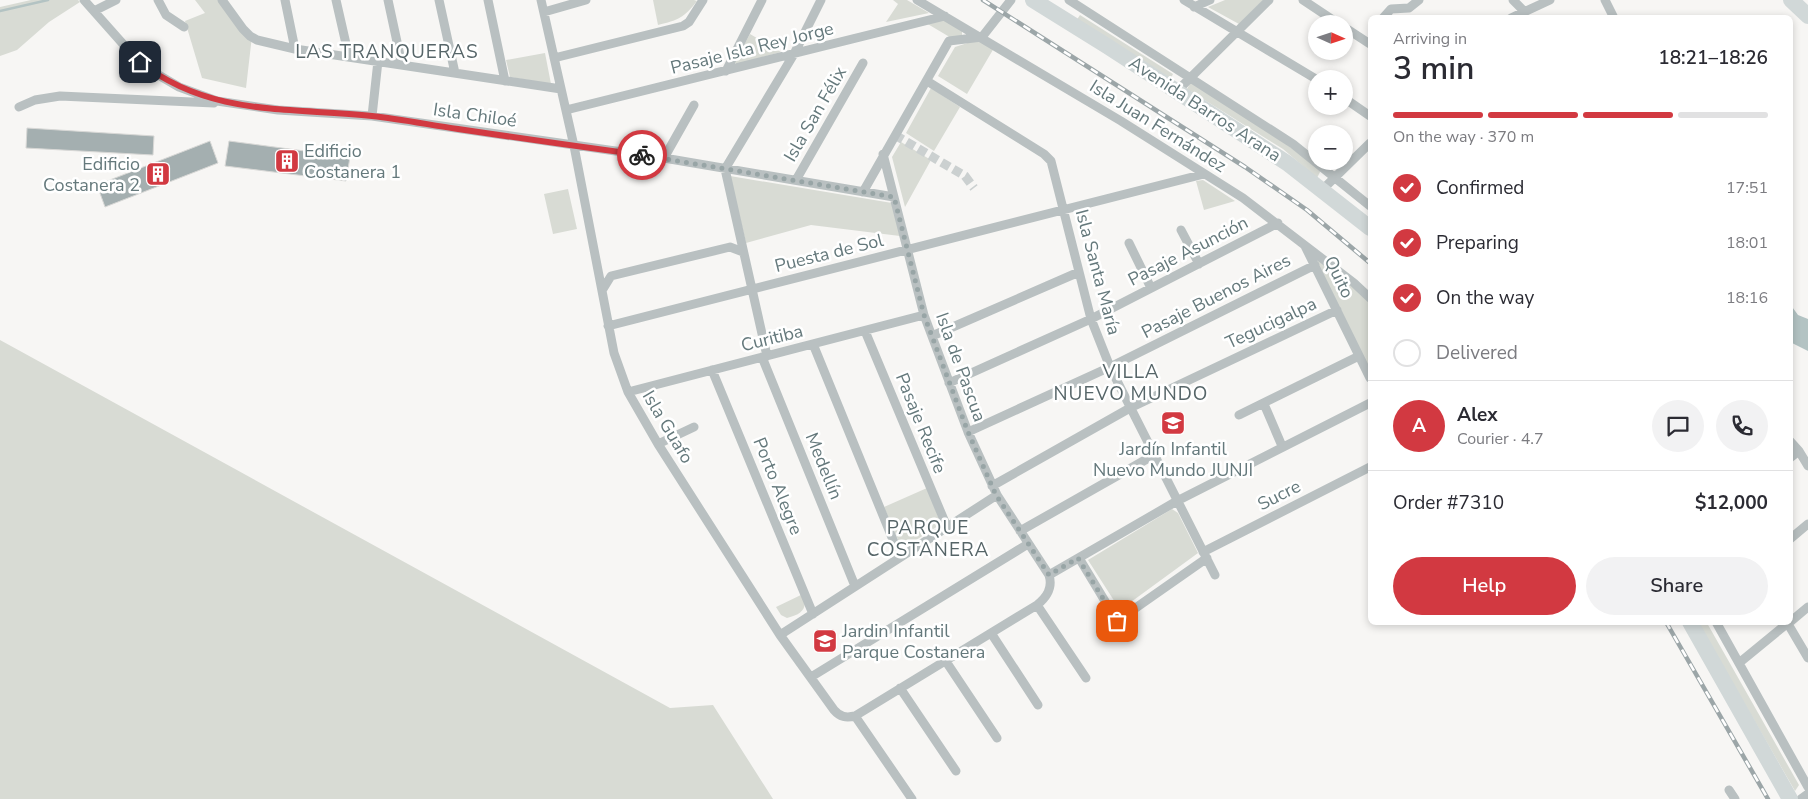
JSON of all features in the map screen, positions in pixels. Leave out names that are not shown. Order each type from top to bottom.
[{"type":"main road","name":"Avenida Barros Arana","points":[[1032,0],[1287,163],[1368,226]]},
{"type":"main road","points":[[1791,0],[1808,16]]},
{"type":"main road","points":[[1692,625],[1790,799]]},
{"type":"street","name":"Isla Chiloé","points":[[84,0],[131,53],[160,76],[202,96],[232,104],[305,112],[372,116],[664,158],[894,197]]},
{"type":"street","points":[[94,11],[116,0]]},
{"type":"street","points":[[158,0],[166,15],[184,26]]},
{"type":"street","points":[[223,1],[235,0]]},
{"type":"street","points":[[285,0],[294,49]]},
{"type":"street","points":[[336,0],[349,57]]},
{"type":"street","points":[[388,0],[402,65]]},
{"type":"street","points":[[440,0],[456,73]]},
{"type":"street","points":[[488,0],[505,81]]},
{"type":"street","name":"Isla Guafo","points":[[541,0],[574,146],[608,326],[618,366],[628,392],[658,444],[780,635],[837,713],[845,717],[855,716]]},
{"type":"street","points":[[544,12],[586,0]]},
{"type":"street","points":[[554,58],[683,26],[693,17],[703,0]]},
{"type":"street","points":[[726,71],[762,0]]},
{"type":"street","points":[[725,168],[794,54],[822,0]]},
{"type":"street","name":"Isla Juan Fernández","points":[[917,0],[1121,121],[1243,198],[1278,223],[1368,296]]},
{"type":"street","points":[[863,192],[949,41],[982,37],[1011,0]]},
{"type":"street","points":[[1184,0],[1308,74]]},
{"type":"street","points":[[1194,7],[1210,0]]},
{"type":"street","points":[[1177,91],[1269,0]]},
{"type":"street","points":[[1303,0],[1326,15]]},
{"type":"street","points":[[1385,15],[1391,4],[1409,8],[1419,0]]},
{"type":"street","points":[[1513,0],[1524,11]]},
{"type":"street","points":[[1517,15],[1550,0]]},
{"type":"street","points":[[1605,0],[1612,15]]},
{"type":"street","points":[[223,1],[243,29],[257,40],[294,49],[562,89]]},
{"type":"street","points":[[1065,20],[1075,1]]},
{"type":"street","name":"Avenida Barros Arana","points":[[1075,1],[1293,144],[1368,204]]},
{"type":"street","name":"Pasaje Isla Rey Jorge","points":[[566,110],[945,16]]},
{"type":"street","points":[[1353,32],[1368,39]]},
{"type":"street","points":[[372,116],[378,61]]},
{"type":"street","name":"Isla San Félix","points":[[796,180],[863,64]]},
{"type":"street","name":"Isla Santa María","points":[[927,81],[1048,157],[1054,169],[1091,319],[1110,368],[1215,575]]},
{"type":"street","points":[[19,106],[44,98],[60,96],[232,104]]},
{"type":"street","points":[[1353,104],[1368,115]]},
{"type":"street","points":[[664,158],[694,105]]},
{"type":"street","points":[[1322,190],[1368,145]]},
{"type":"street","name":"Isla de Pascua","points":[[883,154],[924,315],[968,432],[996,495],[1049,575]]},
{"type":"street","name":"Medellín","points":[[725,168],[752,289],[764,357],[855,586]]},
{"type":"street","name":"Puesta de Sol","points":[[608,326],[1204,174]]},
{"type":"street","name":"Pasaje Asunción","points":[[949,383],[1091,319],[1278,223]]},
{"type":"street","points":[[1180,230],[1199,264]]},
{"type":"street","points":[[1129,243],[1151,288]]},
{"type":"street","name":"Quito","points":[[1304,244],[1368,374]]},
{"type":"street","points":[[602,290],[611,276],[730,247],[743,252]]},
{"type":"street","name":"Pasaje Buenos Aires","points":[[968,432],[1110,368],[1315,265]]},
{"type":"street","points":[[932,336],[1079,272]]},
{"type":"street","name":"Tegucigalpa","points":[[992,486],[1130,408],[1337,310]]},
{"type":"street","name":"Curitiba","points":[[628,392],[924,315]]},
{"type":"street","name":"Pasaje Recife","points":[[865,331],[946,527]]},
{"type":"street","points":[[813,344],[900,557]]},
{"type":"street","points":[[1239,415],[1359,356]]},
{"type":"street","name":"Porto Alegre","points":[[712,370],[813,614]]},
{"type":"street","points":[[1264,404],[1282,446]]},
{"type":"street","points":[[912,799],[855,716],[1037,605],[1045,598],[1050,589],[1049,575],[1177,501],[1368,404]]},
{"type":"street","points":[[658,444],[694,427]]},
{"type":"street","points":[[1793,444],[1808,466]]},
{"type":"street","points":[[1793,456],[1799,451]]},
{"type":"street","points":[[1020,532],[1154,455]]},
{"type":"street","name":"Sucre","points":[[1078,558],[1117,621],[1205,555],[1368,468]]},
{"type":"street","points":[[780,635],[996,495]]},
{"type":"street","points":[[1793,536],[1808,524]]},
{"type":"street","points":[[811,677],[1028,544]]},
{"type":"street","points":[[1037,605],[1086,678]]},
{"type":"street","points":[[1793,620],[1808,608]]},
{"type":"street","points":[[1718,625],[1808,786]]},
{"type":"street","points":[[1739,662],[1786,625]]},
{"type":"street","points":[[1790,625],[1808,658]]},
{"type":"street","points":[[991,633],[1038,705]]},
{"type":"street","points":[[945,660],[997,738]]},
{"type":"street","points":[[900,688],[956,771]]},
{"type":"street","points":[[1729,790],[1734,799]]},
{"type":"street","points":[[1801,799],[1808,794]]},
{"type":"shaded area","points":[[31,0],[78,0],[80,2],[49,22],[17,50],[0,56],[0,7]]},
{"type":"shaded area","points":[[195,0],[221,0],[252,36],[246,88],[202,78],[185,21],[205,13]]},
{"type":"shaded area","points":[[653,0],[697,1],[680,18],[658,25]]},
{"type":"shaded area","points":[[893,0],[907,0],[929,13],[886,22],[898,4]]},
{"type":"shaded area","points":[[1225,0],[1263,0],[1239,24],[1208,7]]},
{"type":"shaded area","points":[[1080,15],[1173,74],[1170,80],[1076,21]]},
{"type":"shaded area","points":[[946,20],[962,31],[962,35],[953,39],[926,23]]},
{"type":"shaded area","points":[[750,34],[781,52],[737,64],[734,62]]},
{"type":"shaded area","points":[[980,39],[994,48],[967,94],[938,76],[955,47]]},
{"type":"shaded area","points":[[545,53],[551,84],[510,77],[506,60]]},
{"type":"shaded area","points":[[1191,82],[1279,139],[1308,160],[1308,170],[1321,170],[1317,178],[1283,149],[1187,89]]},
{"type":"shaded area","points":[[931,88],[960,107],[934,151],[906,133]]},
{"type":"shaded area","points":[[901,142],[931,160],[905,207],[892,157]]},
{"type":"shaded area","points":[[730,176],[892,203],[900,236],[811,225],[746,243]]},
{"type":"shaded area","points":[[1203,180],[1235,201],[1204,210],[1196,181]]},
{"type":"shaded area","points":[[568,189],[577,229],[553,234],[544,194]]},
{"type":"shaded area","points":[[1316,259],[1368,298],[1368,367]]},
{"type":"shaded area","points":[[1793,308],[1798,315],[1808,319],[1808,351],[1793,344]]},
{"type":"shaded area","points":[[0,340],[670,708],[713,705],[773,799],[0,799]]},
{"type":"shaded area","points":[[927,488],[941,524],[902,549],[884,507]]},
{"type":"shaded area","points":[[1172,509],[1178,513],[1198,553],[1120,610],[1088,560]]},
{"type":"shaded area","points":[[803,594],[805,604],[800,613],[787,618],[781,615],[776,607]]},
{"type":"shaded area","points":[[1699,625],[1708,625],[1799,785],[1795,791]]},
{"type":"building","points":[[27,128],[154,136],[153,155],[26,148]]},
{"type":"building","name":"Edificio Costanera 2","points":[[210,141],[218,163],[105,207],[97,185]]},
{"type":"building","name":"Edificio Costanera 1","points":[[229,141],[350,157],[346,181],[225,166]]},
{"type":"waterway","points":[[0,11],[48,0]]},
{"type":"tunnel","points":[[895,135],[965,176],[974,188]]},
{"type":"railway","points":[[983,0],[1245,167],[1307,210],[1368,261]]},
{"type":"railway","points":[[1668,625],[1768,799]]},
{"type":"way so far","points":[[642,155],[894,197],[924,315],[968,432],[996,495],[1049,575],[1078,558],[1117,621]]},
{"type":"place","name":"Edificio Costanera 1","points":[[287,161]]},
{"type":"place","name":"Edificio Costanera 2","points":[[158,174]]},
{"type":"place","name":"Jardín Infantil Nuevo Mundo JUNJI","points":[[1173,423]]},
{"type":"place","name":"Jardin Infantil Parque Costanera","points":[[825,641]]},
{"type":"district","name":"LAS TRANQUERAS","points":[[387,52]]},
{"type":"district","name":"VILLA NUEVO MUNDO","points":[[1131,383]]},
{"type":"district","name":"PARQUE COSTANERA","points":[[928,539]]},
{"type":"route","points":[[140,62],[179,87],[217,101],[232,104],[278,110],[372,116],[642,155]]}]
